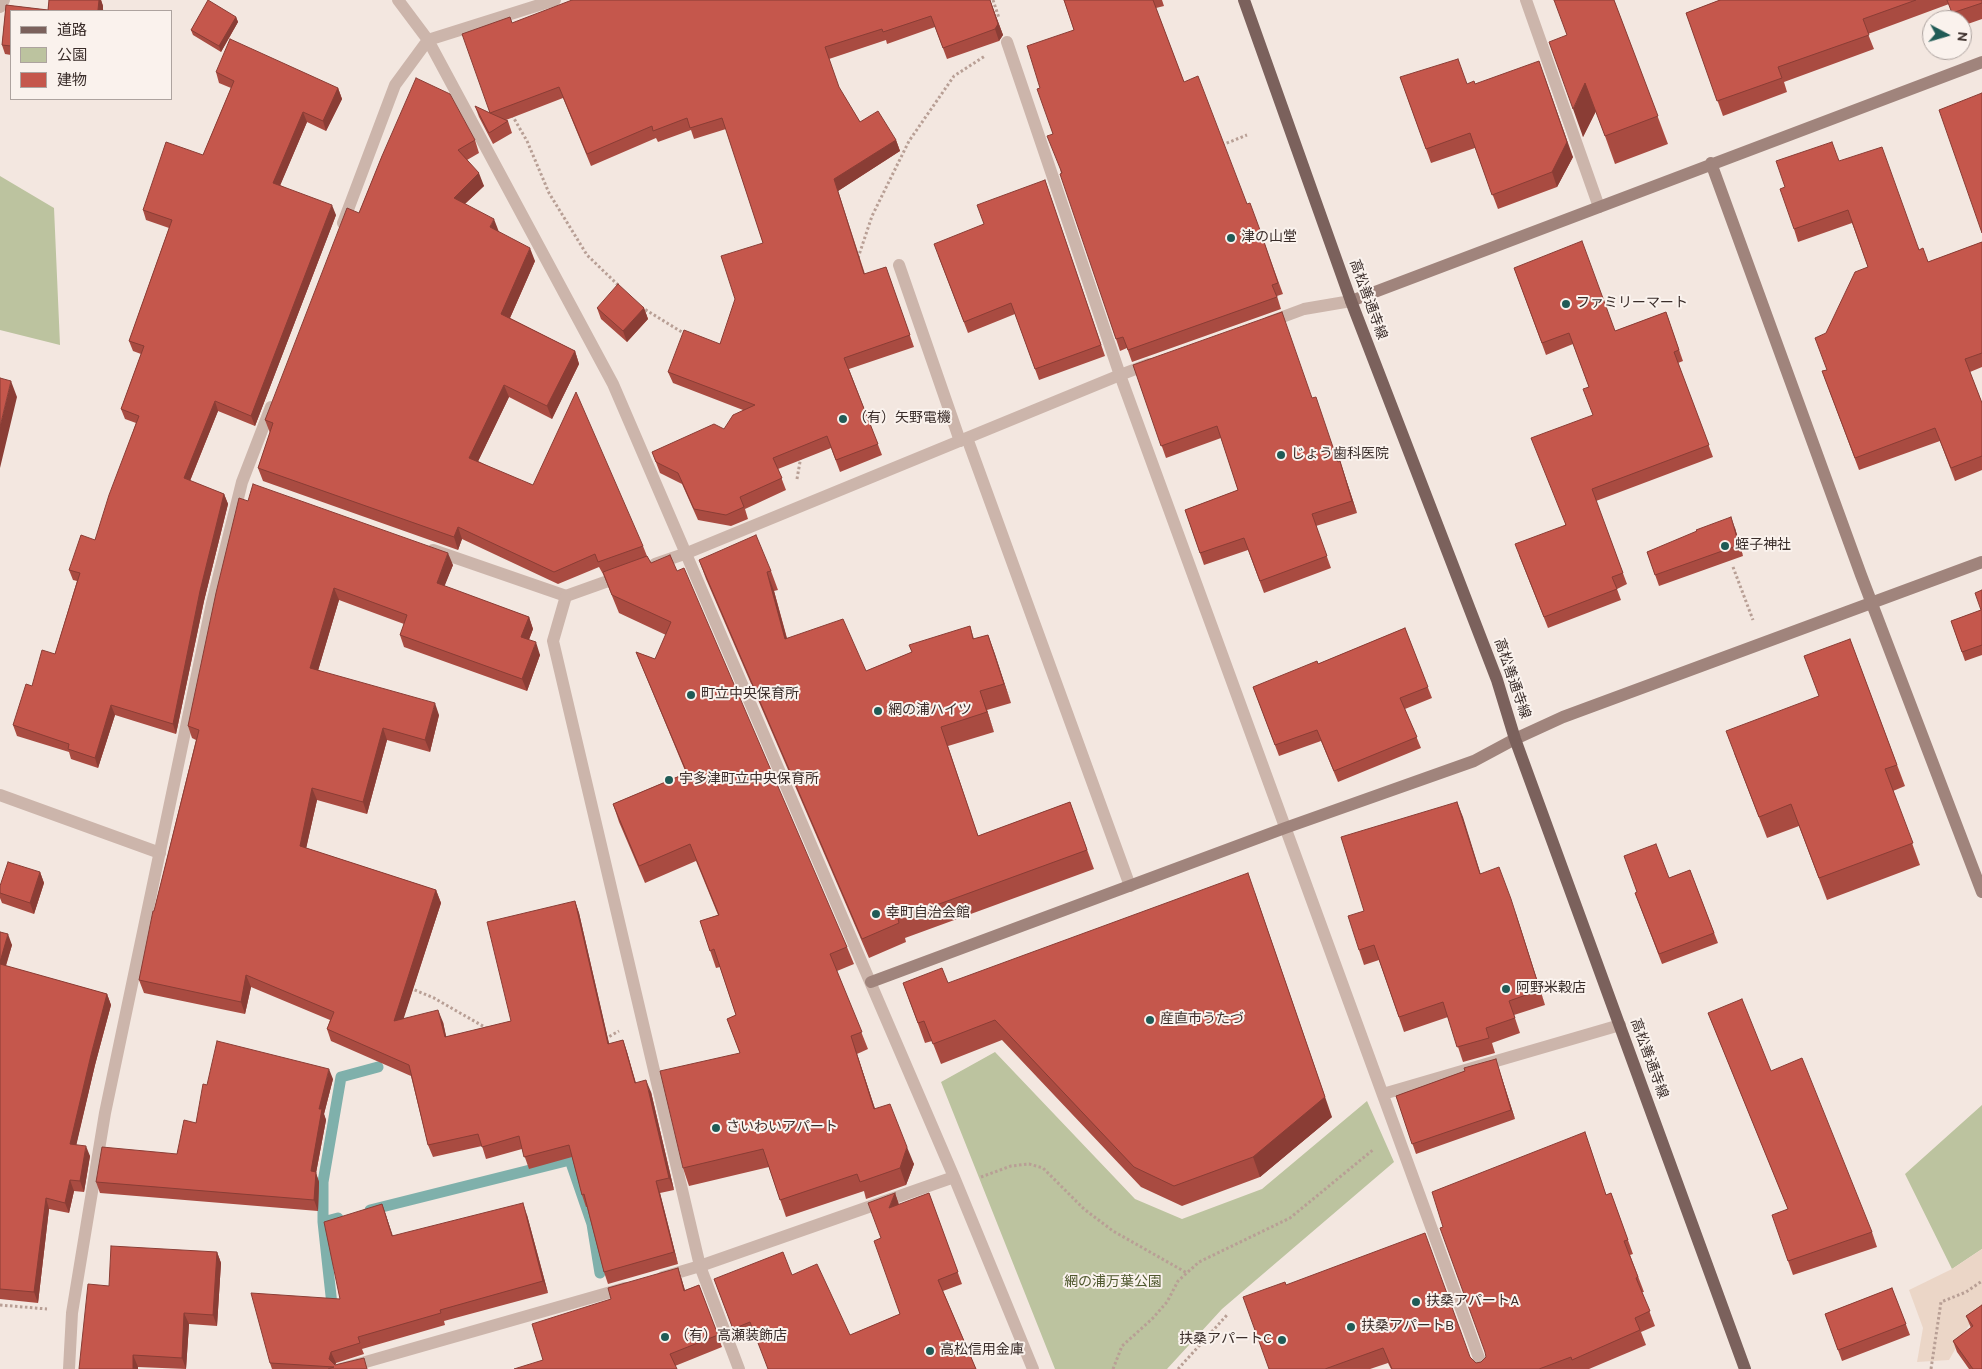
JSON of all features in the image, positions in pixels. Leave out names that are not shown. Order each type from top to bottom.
[{"type":"main road","name":"高松善通寺線","points":[[1244,0],[1351,301],[1497,680],[1515,739],[1745,1369]]},
{"type":"street","points":[[0,7],[4,0]]},
{"type":"street","points":[[398,0],[428,40],[613,384],[956,1181],[1033,1369]]},
{"type":"street","points":[[337,237],[395,85],[428,40],[555,0]]},
{"type":"street","points":[[1526,0],[1599,207]]},
{"type":"street","points":[[1007,42],[1120,375],[1483,1369]]},
{"type":"street","points":[[1255,327],[1304,309],[1351,301],[1982,62]]},
{"type":"street","points":[[1710,164],[1871,602],[1982,892]]},
{"type":"street","points":[[899,265],[1130,886]]},
{"type":"street","points":[[424,546],[566,596],[687,553],[1120,375],[1165,359]]},
{"type":"street","points":[[68,1369],[72,1313],[106,1113],[212,603],[247,484],[278,391]]},
{"type":"street","points":[[871,982],[1285,828],[1474,761],[1515,739],[1564,717],[1982,562]]},
{"type":"street","points":[[566,596],[553,641],[700,1266],[739,1369]]},
{"type":"street","points":[[0,795],[160,853]]},
{"type":"street","points":[[1383,1094],[1620,1025]]},
{"type":"street","points":[[652,1280],[700,1266],[956,1181]]},
{"type":"street","points":[[341,1369],[634,1285]]},
{"type":"path","points":[[858,260],[872,216],[908,141],[954,76],[1007,42]]},
{"type":"path","points":[[510,111],[549,192],[587,255],[621,288]]},
{"type":"path","points":[[1219,146],[1247,135]]},
{"type":"path","points":[[635,301],[642,308],[693,337]]},
{"type":"path","points":[[793,510],[803,450]]},
{"type":"path","points":[[1733,567],[1755,626]]},
{"type":"path","points":[[406,987],[434,998],[490,1030]]},
{"type":"path","points":[[602,1041],[642,1019]]},
{"type":"path","points":[[1113,1369],[1122,1346],[1152,1319],[1167,1302],[1178,1281],[1199,1262],[1290,1218],[1396,1131]]},
{"type":"path","points":[[956,1181],[1011,1166],[1029,1164],[1043,1168],[1084,1209],[1106,1226],[1187,1273]]},
{"type":"path","points":[[1930,1369],[1941,1302],[1966,1292],[1982,1281]]},
{"type":"path","points":[[0,1305],[42,1308],[72,1313]]},
{"type":"path","points":[[1178,1369],[1227,1315]]},
{"type":"green space","points":[[0,176],[54,208],[60,345],[0,330]]},
{"type":"green space","name":"網の浦万葉公園","points":[[995,1052],[1135,1199],[1182,1219],[1262,1189],[1367,1101],[1394,1162],[1222,1309],[1167,1369],[1055,1369],[941,1082]]},
{"type":"green space","points":[[1982,1105],[1982,1249],[1952,1269],[1905,1174]]},
{"type":"shaded area","points":[[1982,1249],[1982,1307],[1977,1311],[1949,1360],[1917,1362],[1923,1328],[1909,1290],[1952,1269]]},
{"type":"building","points":[[49,0],[99,0],[98,10],[48,10]]},
{"type":"building","points":[[208,0],[236,17],[219,46],[191,30]]},
{"type":"building","points":[[572,0],[990,0],[998,24],[995,29],[943,48],[931,16],[883,32],[882,29],[825,47],[839,87],[860,122],[878,111],[896,140],[834,179],[864,274],[886,267],[910,335],[844,358],[878,444],[836,460],[827,436],[773,458],[782,478],[740,497],[744,507],[726,515],[694,509],[678,473],[656,462],[652,452],[714,424],[724,429],[733,415],[755,405],[668,372],[684,330],[720,344],[735,299],[721,256],[763,243],[722,118],[690,128],[687,118],[653,131],[652,126],[587,154],[559,87],[490,113],[462,34],[510,17],[512,23]]},
{"type":"building","points":[[1064,0],[1153,0],[1184,82],[1198,76],[1247,204],[1250,203],[1260,230],[1278,283],[1272,285],[1277,297],[1128,350],[1123,337],[1116,339],[1060,174],[1062,173],[1047,136],[1053,134],[1037,89],[1040,88],[1027,46],[1074,30]]},
{"type":"building","points":[[1554,0],[1614,0],[1658,116],[1605,136],[1585,83],[1573,109],[1549,42],[1567,35]]},
{"type":"building","points":[[1720,0],[1916,0],[1863,19],[1869,35],[1778,67],[1782,78],[1717,101],[1686,13]]},
{"type":"building","points":[[1947,0],[1982,0],[1982,3],[1961,10],[1951,10]]},
{"type":"building","points":[[6,5],[48,10],[10,10],[10,46],[2,45]]},
{"type":"building","points":[[230,39],[338,88],[323,121],[303,112],[273,183],[332,205],[251,416],[215,401],[184,478],[224,494],[200,591],[173,724],[111,705],[95,758],[68,749],[69,744],[13,725],[26,684],[32,686],[42,650],[55,654],[80,573],[69,570],[81,535],[95,540],[109,495],[139,416],[121,409],[144,346],[129,341],[172,220],[143,210],[166,142],[203,155],[234,81],[216,72]]},
{"type":"building","points":[[1458,59],[1467,84],[1474,81],[1475,84],[1539,61],[1567,142],[1552,172],[1492,195],[1470,133],[1426,149],[1400,77]]},
{"type":"building","points":[[416,78],[450,94],[475,140],[458,150],[479,173],[454,198],[494,219],[490,227],[530,248],[501,314],[575,351],[547,406],[504,385],[469,458],[533,485],[576,392],[643,546],[598,562],[595,554],[554,572],[458,527],[454,537],[258,468],[273,423],[265,420],[347,208],[359,213]]},
{"type":"building","points":[[1982,93],[1982,233],[1939,110]]},
{"type":"building","points":[[475,106],[508,121],[489,133]]},
{"type":"building","points":[[1832,142],[1839,161],[1882,147],[1919,250],[1923,248],[1928,262],[1982,242],[1982,353],[1965,359],[1982,403],[1982,456],[1951,468],[1935,428],[1855,458],[1822,371],[1827,370],[1815,338],[1826,333],[1855,272],[1868,267],[1848,210],[1794,229],[1780,189],[1785,187],[1776,161]]},
{"type":"building","points":[[1045,180],[1101,345],[1035,369],[1011,303],[964,322],[934,244],[984,224],[977,205]]},
{"type":"building","points":[[1582,241],[1615,331],[1666,312],[1679,350],[1674,352],[1709,445],[1592,489],[1623,573],[1612,577],[1617,589],[1544,617],[1515,544],[1566,525],[1531,438],[1593,415],[1583,389],[1589,387],[1569,333],[1542,343],[1514,268]]},
{"type":"building","points":[[618,284],[644,308],[623,331],[597,308]]},
{"type":"building","points":[[1282,312],[1312,398],[1316,397],[1338,462],[1340,461],[1352,501],[1312,514],[1327,556],[1260,581],[1244,538],[1200,553],[1185,510],[1238,490],[1217,426],[1161,446],[1133,365]]},
{"type":"building","points":[[0,378],[11,381],[0,427]]},
{"type":"building","points":[[253,484],[448,553],[437,583],[529,617],[521,637],[536,642],[522,679],[400,635],[407,615],[334,588],[310,668],[435,703],[425,740],[383,728],[363,802],[312,788],[300,846],[436,890],[394,1021],[438,1010],[445,1037],[511,1021],[487,922],[575,901],[608,1044],[623,1040],[635,1083],[646,1080],[669,1178],[656,1181],[674,1252],[604,1272],[569,1145],[524,1157],[519,1136],[482,1147],[478,1134],[428,1145],[409,1065],[327,1029],[334,1012],[246,975],[241,1002],[139,980],[153,911],[199,730],[188,726],[216,593],[239,498],[248,501]]},
{"type":"building","points":[[1731,517],[1739,545],[1655,575],[1647,552]]},
{"type":"building","points":[[756,535],[771,571],[767,572],[785,639],[843,619],[866,671],[912,652],[909,645],[970,626],[973,639],[988,635],[1004,684],[980,691],[987,712],[941,727],[978,836],[1070,802],[1087,850],[898,919],[899,923],[862,939],[699,560]]},
{"type":"building","points":[[670,555],[677,571],[684,568],[847,947],[830,954],[862,1032],[851,1036],[874,1109],[890,1104],[907,1147],[900,1168],[860,1182],[857,1174],[780,1200],[763,1149],[683,1168],[660,1071],[740,1053],[727,1019],[736,1015],[714,949],[710,951],[700,921],[719,915],[690,844],[639,866],[613,804],[687,773],[636,652],[655,659],[671,622],[612,595],[603,572],[647,556],[651,563]]},
{"type":"building","points":[[1982,590],[1982,645],[1962,652],[1951,621],[1981,610],[1975,593]]},
{"type":"building","points":[[1405,628],[1428,687],[1400,698],[1417,737],[1334,771],[1317,730],[1275,745],[1253,687],[1317,661],[1318,664]]},
{"type":"building","points":[[1850,639],[1897,765],[1885,769],[1913,843],[1819,878],[1791,804],[1759,817],[1726,731],[1819,696],[1804,656]]},
{"type":"building","points":[[1457,802],[1480,874],[1499,867],[1540,990],[1509,1001],[1515,1018],[1486,1028],[1489,1038],[1457,1047],[1443,1002],[1399,1017],[1374,945],[1359,950],[1348,916],[1364,911],[1341,837]]},
{"type":"building","points":[[1656,844],[1669,878],[1690,870],[1714,933],[1659,954],[1635,893],[1637,892],[1624,856]]},
{"type":"building","points":[[8,862],[40,872],[30,903],[0,893],[0,886]]},
{"type":"building","name":"産直市うたづ","points":[[1248,873],[1325,1097],[1253,1157],[1174,1186],[1134,1167],[995,1020],[933,1044],[924,1021],[918,1023],[903,983],[942,968],[948,983]]},
{"type":"building","points":[[0,932],[8,934],[0,962]]},
{"type":"building","points":[[0,964],[107,994],[70,1144],[86,1146],[80,1181],[70,1180],[65,1203],[46,1198],[34,1292],[0,1289]]},
{"type":"building","points":[[1742,999],[1771,1071],[1802,1058],[1872,1232],[1788,1261],[1772,1215],[1788,1209],[1708,1013]]},
{"type":"building","points":[[217,1041],[329,1069],[319,1109],[322,1109],[311,1171],[316,1172],[314,1200],[96,1182],[102,1147],[177,1154],[184,1120],[196,1123],[203,1084],[207,1085]]},
{"type":"building","points":[[1496,1059],[1511,1110],[1412,1144],[1396,1096],[1465,1071],[1464,1068]]},
{"type":"building","points":[[1585,1132],[1606,1195],[1611,1193],[1628,1240],[1624,1241],[1638,1277],[1636,1278],[1650,1311],[1635,1318],[1640,1330],[1572,1360],[1571,1357],[1539,1369],[1392,1369],[1383,1348],[1325,1369],[1269,1369],[1243,1297],[1285,1282],[1286,1285],[1425,1233],[1470,1357],[1476,1363],[1481,1362],[1486,1357],[1485,1352],[1440,1228],[1443,1227],[1432,1192]]},
{"type":"building","points":[[895,1193],[889,1208],[929,1193],[958,1272],[938,1280],[976,1369],[768,1369],[750,1322],[733,1329],[714,1279],[783,1252],[792,1275],[817,1264],[850,1335],[900,1314],[874,1241],[881,1238],[868,1203]]},
{"type":"building","points":[[523,1203],[543,1281],[440,1310],[441,1313],[358,1337],[360,1343],[331,1352],[329,1359],[335,1365],[364,1358],[367,1369],[328,1369],[334,1367],[270,1363],[251,1293],[340,1299],[324,1222],[382,1204],[392,1236]]},
{"type":"building","points":[[111,1246],[217,1252],[213,1315],[184,1313],[182,1358],[133,1355],[133,1369],[79,1369],[88,1284],[109,1286]]},
{"type":"building","points":[[678,1268],[684,1291],[699,1285],[718,1335],[670,1354],[677,1369],[514,1369],[543,1360],[532,1324],[611,1299],[608,1288]]},
{"type":"building","points":[[1892,1288],[1906,1324],[1838,1350],[1825,1314]]},
{"type":"building","points":[[1982,1305],[1982,1369],[1973,1369],[1953,1341],[1973,1326],[1966,1316]]},
{"type":"waterway","points":[[323,1222],[323,1182],[341,1077],[378,1067]]},
{"type":"waterway","points":[[370,1210],[570,1160],[592,1224],[600,1273]]},
{"type":"waterway","points":[[332,1305],[323,1222],[338,1218]]},
{"type":"place","name":"津の山堂","points":[[1231,238]]},
{"type":"place","name":"ファミリーマート","points":[[1566,304]]},
{"type":"place","name":"（有）矢野電機","points":[[843,419]]},
{"type":"place","name":"じょう歯科医院","points":[[1281,455]]},
{"type":"place","name":"蛭子神社","points":[[1725,546]]},
{"type":"place","name":"町立中央保育所","points":[[691,695]]},
{"type":"place","name":"網の浦ハイツ","points":[[878,711]]},
{"type":"place","name":"宇多津町立中央保育所","points":[[669,780]]},
{"type":"place","name":"幸町自治会館","points":[[876,914]]},
{"type":"place","name":"阿野米穀店","points":[[1506,989]]},
{"type":"place","name":"産直市うたづ","points":[[1150,1020]]},
{"type":"place","name":"さいわいアパート","points":[[716,1128]]},
{"type":"place","name":"扶桑アパートA","points":[[1416,1302]]},
{"type":"place","name":"扶桑アパートB","points":[[1351,1327]]},
{"type":"place","name":"（有）高瀬装飾店","points":[[665,1337]]},
{"type":"place","name":"扶桑アパートC","points":[[1282,1340]]},
{"type":"place","name":"高松信用金庫","points":[[930,1351]]}]
